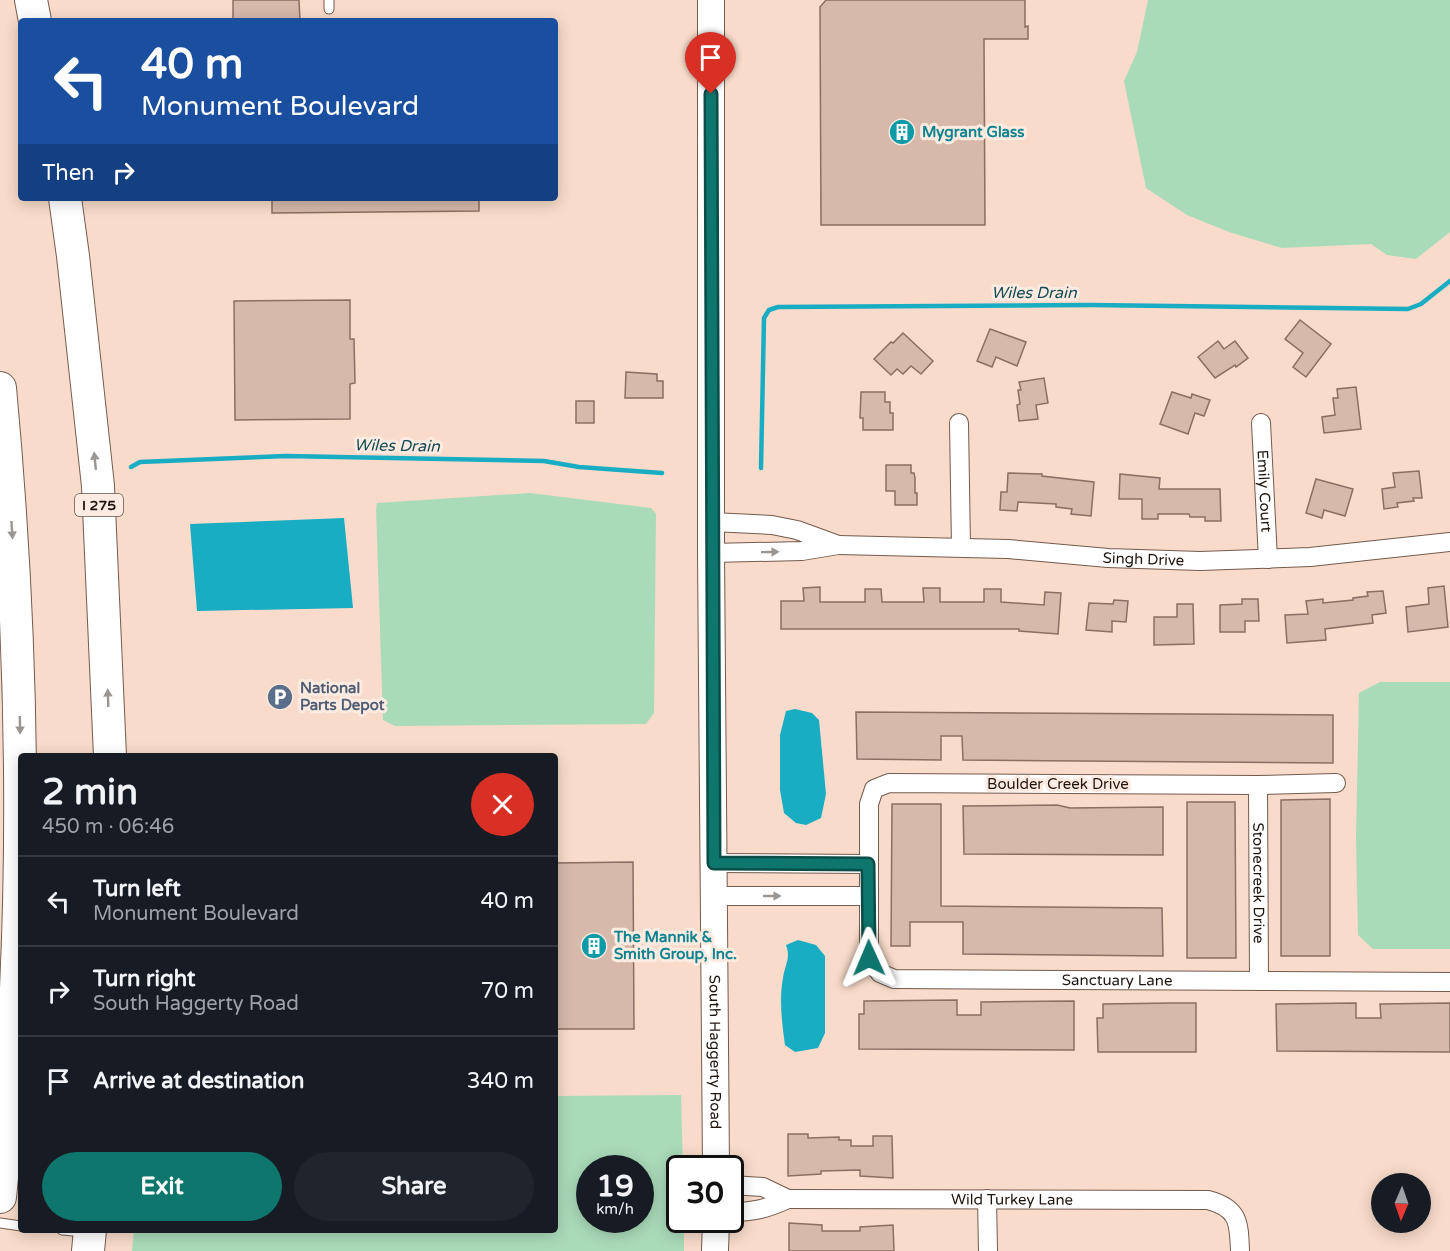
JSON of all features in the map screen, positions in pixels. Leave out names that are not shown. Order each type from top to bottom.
[{"type":"highway","points":[[30,0],[34,18]]},
{"type":"highway","points":[[40,0],[42,18]]},
{"type":"highway","name":"I 275","points":[[65,201],[98,486],[110,753]]},
{"type":"highway","points":[[0,388],[14,556],[21,753]]},
{"type":"highway","points":[[0,1197],[15,1010],[18,939]]},
{"type":"main road","name":"South Haggerty Road","points":[[711,0],[711,553],[716,1155]]},
{"type":"main road","points":[[715,1251],[716,1233]]},
{"type":"street","points":[[959,423],[961,547]]},
{"type":"street","name":"Emily Court","points":[[1261,423],[1268,559]]},
{"type":"street","name":"Singh Drive","points":[[712,522],[772,525],[797,530],[838,545]]},
{"type":"street","name":"Singh Drive","points":[[711,553],[802,551],[838,545],[1008,549],[1151,560],[1268,559],[1450,542]]},
{"type":"street","name":"Boulder Creek Drive","points":[[868,880],[868,804],[874,789],[889,783],[1258,785],[1336,783]]},
{"type":"street","name":"Stonecreek Drive","points":[[1258,785],[1259,981]]},
{"type":"street","points":[[714,863],[868,880]]},
{"type":"street","points":[[714,896],[868,880]]},
{"type":"street","name":"Sanctuary Lane","points":[[868,880],[869,958],[880,974],[894,979],[1450,982]]},
{"type":"street","name":"Wild Turkey Lane","points":[[744,1186],[763,1187],[788,1199]]},
{"type":"street","name":"Wild Turkey Lane","points":[[744,1212],[765,1209],[788,1199],[1208,1200],[1218,1202],[1232,1213],[1239,1226],[1240,1251]]},
{"type":"street","points":[[987,1199],[987,1251]]},
{"type":"lane","points":[[0,1223],[18,1226]]},
{"type":"green space","points":[[1148,0],[1450,0],[1450,232],[1416,259],[1387,255],[1371,244],[1282,248],[1229,232],[1187,215],[1146,188],[1124,81],[1137,52]]},
{"type":"green space","points":[[530,493],[651,508],[656,514],[654,713],[646,724],[395,726],[383,720],[377,503]]},
{"type":"green space","points":[[1380,682],[1450,682],[1450,949],[1373,949],[1358,935],[1356,838],[1359,693]]},
{"type":"green space","points":[[681,1095],[683,1155],[666,1155],[666,1233],[684,1233],[684,1251],[132,1251],[134,1233],[558,1233],[558,1096]]},
{"type":"water","points":[[344,518],[353,608],[197,611],[190,524]]},
{"type":"water","points":[[795,709],[812,713],[819,720],[826,794],[821,818],[806,825],[796,823],[784,813],[780,790],[780,735],[786,711]]},
{"type":"water","points":[[798,940],[816,945],[825,956],[825,1033],[818,1048],[795,1052],[785,1045],[781,994],[788,958],[786,945]]},
{"type":"building","points":[[233,0],[299,0],[300,18],[233,18]]},
{"type":"building","name":"Mygrant Glass","points":[[826,0],[1025,0],[1025,27],[1028,26],[1028,39],[984,39],[985,225],[821,225],[820,7]]},
{"type":"building","points":[[272,201],[479,201],[479,211],[272,213]]},
{"type":"building","points":[[350,300],[350,339],[354,339],[355,383],[350,384],[350,419],[235,420],[234,301]]},
{"type":"building","points":[[1300,320],[1331,344],[1306,377],[1293,367],[1303,353],[1285,339]]},
{"type":"building","points":[[990,329],[1026,342],[1017,366],[996,357],[992,367],[977,361]]},
{"type":"building","points":[[903,333],[933,361],[921,374],[911,366],[903,374],[897,369],[891,375],[874,359]]},
{"type":"building","points":[[1218,341],[1224,349],[1235,341],[1248,358],[1215,378],[1198,357]]},
{"type":"building","points":[[626,372],[657,374],[657,381],[663,381],[663,398],[625,398]]},
{"type":"building","points":[[1044,378],[1048,403],[1036,405],[1038,419],[1019,421],[1017,405],[1020,404],[1018,390],[1021,390],[1019,382]]},
{"type":"building","points":[[1356,387],[1361,429],[1324,433],[1322,417],[1335,415],[1333,398],[1338,398],[1337,389]]},
{"type":"building","points":[[861,392],[885,392],[885,402],[890,402],[890,413],[893,413],[893,430],[863,430],[863,418],[860,418]]},
{"type":"building","points":[[1172,392],[1191,398],[1192,394],[1210,400],[1204,416],[1195,413],[1188,434],[1160,424]]},
{"type":"building","points":[[576,401],[594,401],[594,423],[576,423]]},
{"type":"building","points":[[886,465],[911,465],[911,473],[914,473],[915,478],[917,505],[895,505],[895,491],[886,491]]},
{"type":"building","points":[[1419,471],[1422,498],[1413,498],[1414,501],[1397,503],[1398,507],[1384,509],[1382,489],[1395,487],[1393,473]]},
{"type":"building","points":[[1008,473],[1042,474],[1042,476],[1094,482],[1091,516],[1071,514],[1072,509],[1056,507],[1056,504],[1018,502],[1017,511],[1000,510],[1001,492],[1007,492]]},
{"type":"building","points":[[1120,474],[1160,478],[1159,489],[1220,489],[1221,521],[1205,521],[1205,517],[1190,517],[1189,514],[1158,514],[1158,519],[1142,519],[1142,499],[1119,499]]},
{"type":"building","points":[[1316,479],[1353,489],[1345,516],[1324,510],[1322,518],[1306,513]]},
{"type":"building","points":[[1444,586],[1448,627],[1408,632],[1406,607],[1429,604],[1428,588]]},
{"type":"building","points":[[820,587],[820,602],[865,602],[865,589],[881,589],[882,602],[924,602],[923,588],[940,588],[940,602],[984,602],[984,589],[1001,589],[1001,602],[1044,605],[1045,592],[1061,593],[1058,634],[1019,631],[1019,629],[781,629],[781,601],[804,601],[803,588]]},
{"type":"building","points":[[1383,591],[1386,613],[1372,615],[1373,623],[1325,629],[1326,640],[1287,643],[1285,615],[1308,614],[1306,601],[1323,599],[1323,603],[1353,600],[1353,598],[1368,596],[1367,592]]},
{"type":"building","points":[[1242,599],[1258,599],[1259,621],[1245,621],[1245,632],[1220,632],[1220,605],[1242,604]]},
{"type":"building","points":[[1114,600],[1128,601],[1126,622],[1112,621],[1112,632],[1086,630],[1089,603],[1113,604]]},
{"type":"building","points":[[1177,604],[1193,604],[1194,644],[1154,645],[1154,617],[1177,617]]},
{"type":"building","points":[[856,712],[1333,715],[1333,763],[963,760],[962,736],[941,736],[941,760],[857,759]]},
{"type":"building","points":[[1330,799],[1330,956],[1281,956],[1281,800]]},
{"type":"building","points":[[1187,802],[1235,802],[1236,958],[1187,958]]},
{"type":"building","points":[[892,804],[941,804],[941,906],[1162,908],[1163,956],[963,954],[963,922],[910,922],[910,946],[891,946]]},
{"type":"building","points":[[1057,805],[1070,808],[1163,807],[1163,855],[964,854],[963,806]]},
{"type":"building","name":"The Mannik & Smith Group, Inc.","points":[[633,862],[634,1029],[558,1029],[558,863]]},
{"type":"building","points":[[957,1000],[957,1015],[981,1015],[981,1002],[1074,1001],[1074,1050],[859,1049],[859,1014],[864,1014],[864,1001]]},
{"type":"building","points":[[1196,1003],[1196,1052],[1098,1052],[1097,1018],[1103,1018],[1103,1004]]},
{"type":"building","points":[[1356,1003],[1356,1018],[1381,1018],[1380,1004],[1450,1003],[1450,1052],[1277,1051],[1276,1004]]},
{"type":"building","points":[[788,1134],[808,1134],[808,1138],[839,1137],[839,1140],[851,1140],[851,1146],[873,1146],[873,1136],[892,1136],[893,1178],[860,1176],[860,1170],[821,1171],[821,1174],[788,1176]]},
{"type":"building","points":[[789,1223],[822,1225],[822,1231],[860,1231],[860,1227],[893,1225],[894,1251],[789,1251]]},
{"type":"waterway","name":"Wiles Drain","points":[[761,468],[764,318],[769,310],[778,307],[1090,305],[1408,309],[1421,304],[1450,281]]},
{"type":"waterway","name":"Wiles Drain","points":[[131,467],[140,462],[286,456],[544,461],[579,467],[662,473]]},
{"type":"place","name":"Mygrant Glass","points":[[902,132]]},
{"type":"place","name":"National Parts Depot","points":[[280,697]]},
{"type":"place","name":"The Mannik & Smith Group, Inc.","points":[[594,946]]},
{"type":"route","points":[[711,94],[714,863],[868,864],[869,958]]}]
